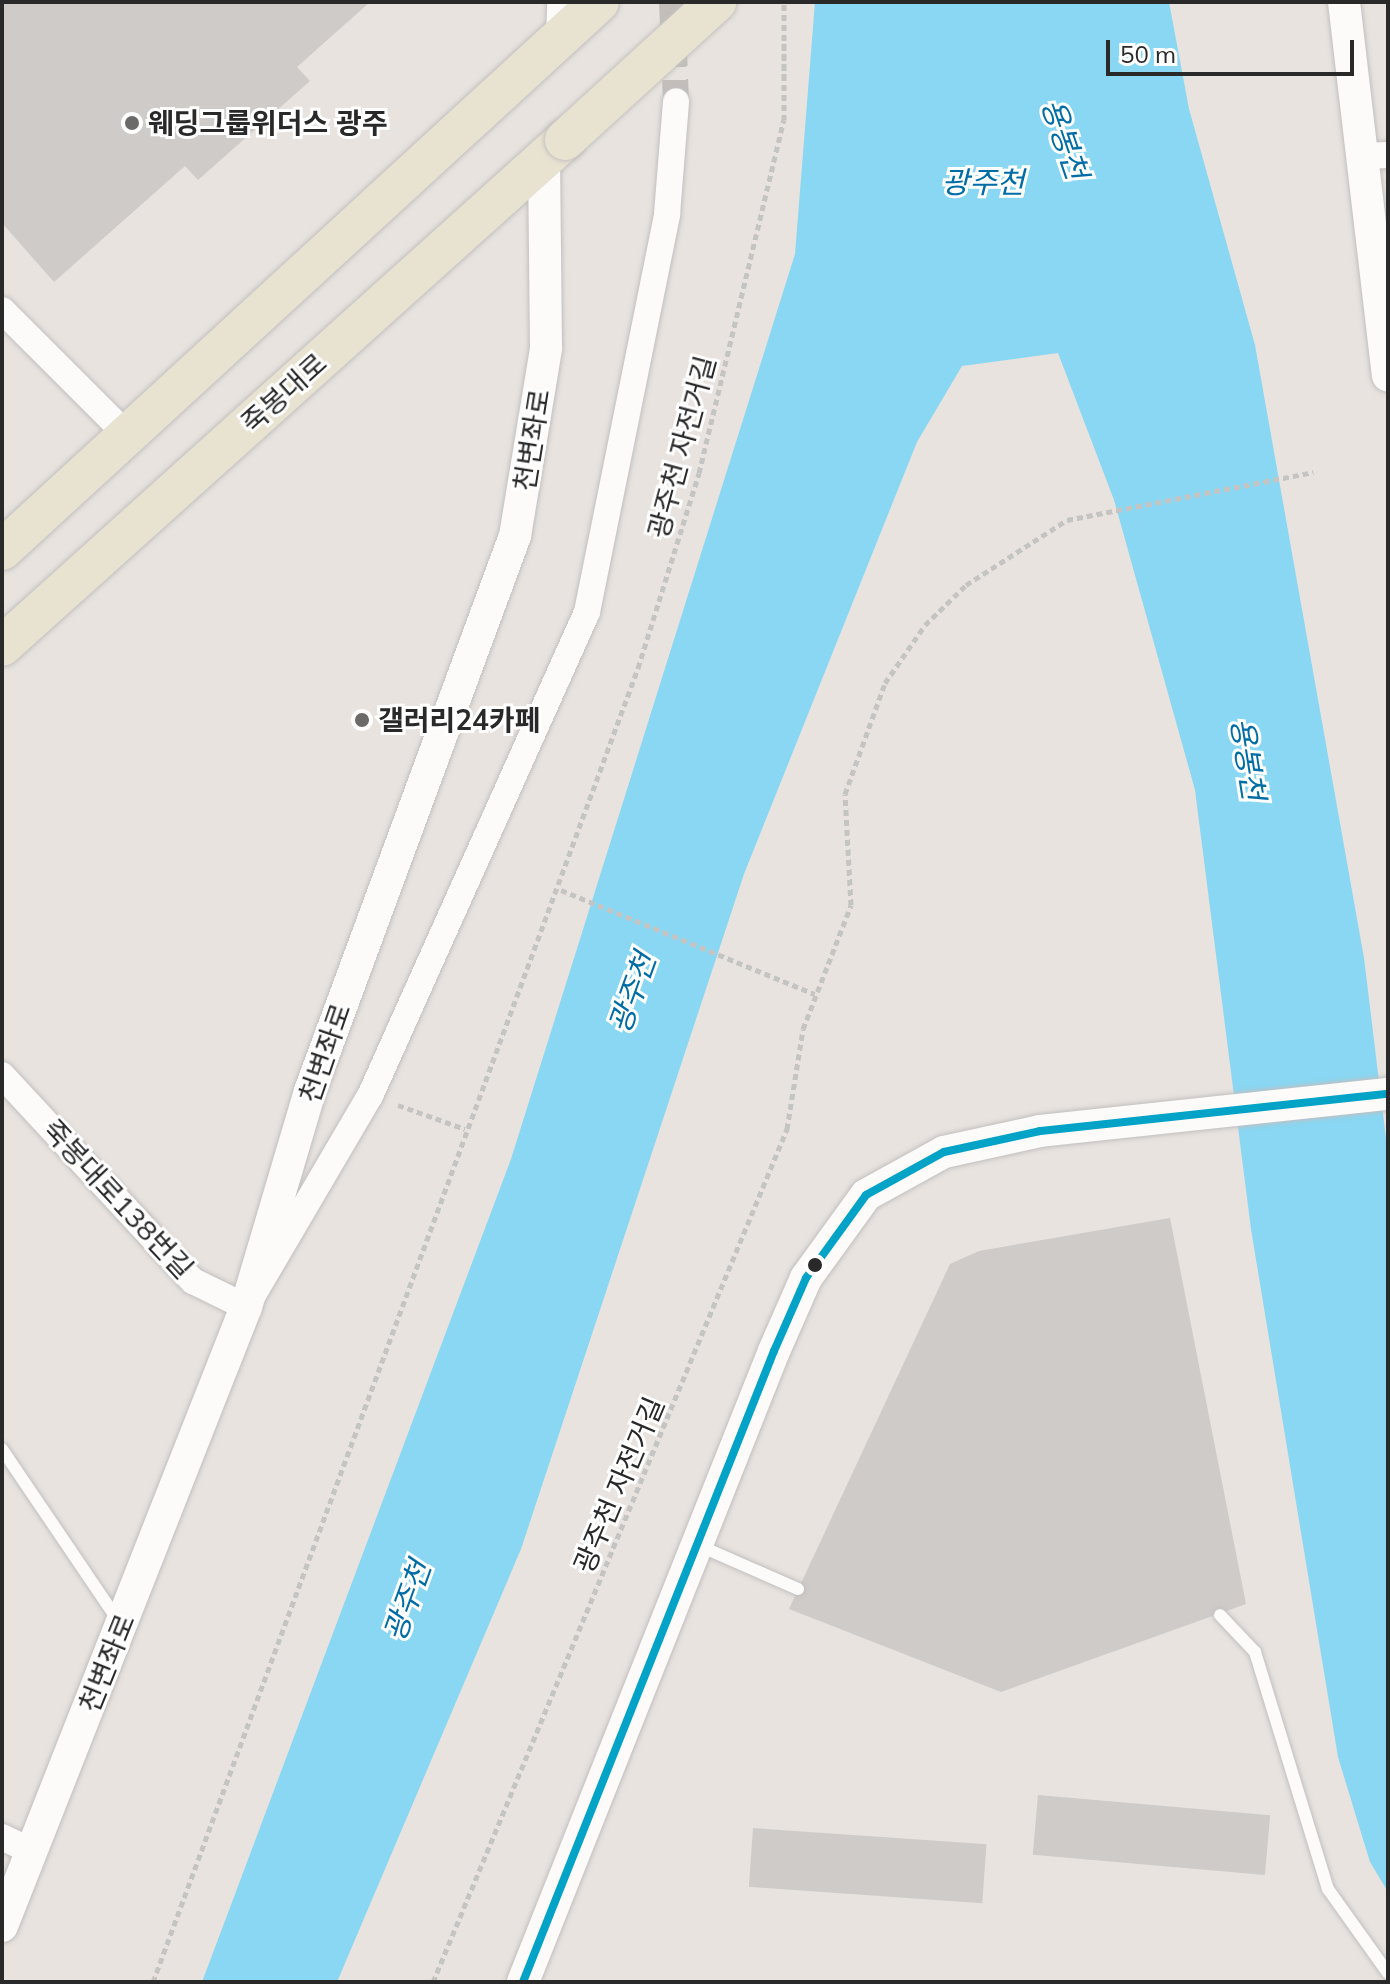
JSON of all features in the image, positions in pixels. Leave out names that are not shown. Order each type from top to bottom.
[{"type":"main road","points":[[2,550],[128,436],[560,20],[599,2]]},
{"type":"main road","name":"죽봉대로","points":[[2,646],[716,2]]},
{"type":"street","points":[[1344,2],[1375,156],[1388,375]]},
{"type":"street","points":[[246,1307],[370,1096],[587,612],[667,214],[676,101]]},
{"type":"street","name":"천변좌로","points":[[2,1926],[246,1307],[310,1091],[515,536],[546,348],[555,149]]},
{"type":"street","points":[[2,310],[128,436]]},
{"type":"street","name":"죽봉대로138번길","points":[[2,1075],[193,1281],[246,1307]]},
{"type":"street","points":[[523,1982],[806,1278],[866,1195],[908,1166],[998,1140],[1223,1111],[1388,1094]]},
{"type":"street","points":[[2,1837],[31,1851]]},
{"type":"lane","points":[[2,1449],[122,1626]]},
{"type":"lane","points":[[697,1545],[798,1589]]},
{"type":"lane","points":[[1220,1615],[1255,1652],[1324,1879],[1388,1973]]},
{"type":"path","name":"광주천 자전거길","points":[[153,1982],[465,1129],[561,890],[699,473],[784,120],[784,2]]},
{"type":"path","name":"광주천 자전거길","points":[[433,1982],[787,1129],[815,994],[851,905],[845,794],[885,683],[925,625],[966,585],[1067,520],[1313,472]]},
{"type":"path","points":[[561,890],[815,994]]},
{"type":"path","points":[[370,1096],[465,1129]]},
{"type":"water","name":"광주천","points":[[815,2],[1169,2],[1189,109],[1255,345],[1364,958],[1388,1155],[1388,1892],[1370,1862],[1338,1757],[1251,1229],[1195,790],[1114,500],[1058,353],[962,366],[917,442],[744,874],[521,1549],[337,1982],[202,1982],[511,1159],[795,254]]},
{"type":"building","name":"웨딩그룹위더스 광주","points":[[2,2],[370,2],[297,67],[310,81],[198,180],[185,166],[54,282],[2,223]]},
{"type":"building","points":[[1170,1218],[1246,1604],[1001,1692],[789,1609],[950,1264],[979,1251]]},
{"type":"building","points":[[1038,1795],[1270,1815],[1265,1875],[1033,1855]]},
{"type":"building","points":[[753,1828],[986,1844],[982,1903],[749,1887]]},
{"type":"tunnel","points":[[672,2],[676,101]]},
{"type":"transit line","points":[[523,1982],[774,1351],[806,1278],[866,1195],[944,1152],[1040,1131],[1388,1094]]},
{"type":"place","name":"웨딩그룹위더스 광주","points":[[132,123]]},
{"type":"place","name":"갤러리24카페","points":[[362,720]]},
{"type":"water label","name":"용봉천","points":[[1065,139]]},
{"type":"water label","name":"용봉천","points":[[1248,759]]}]
